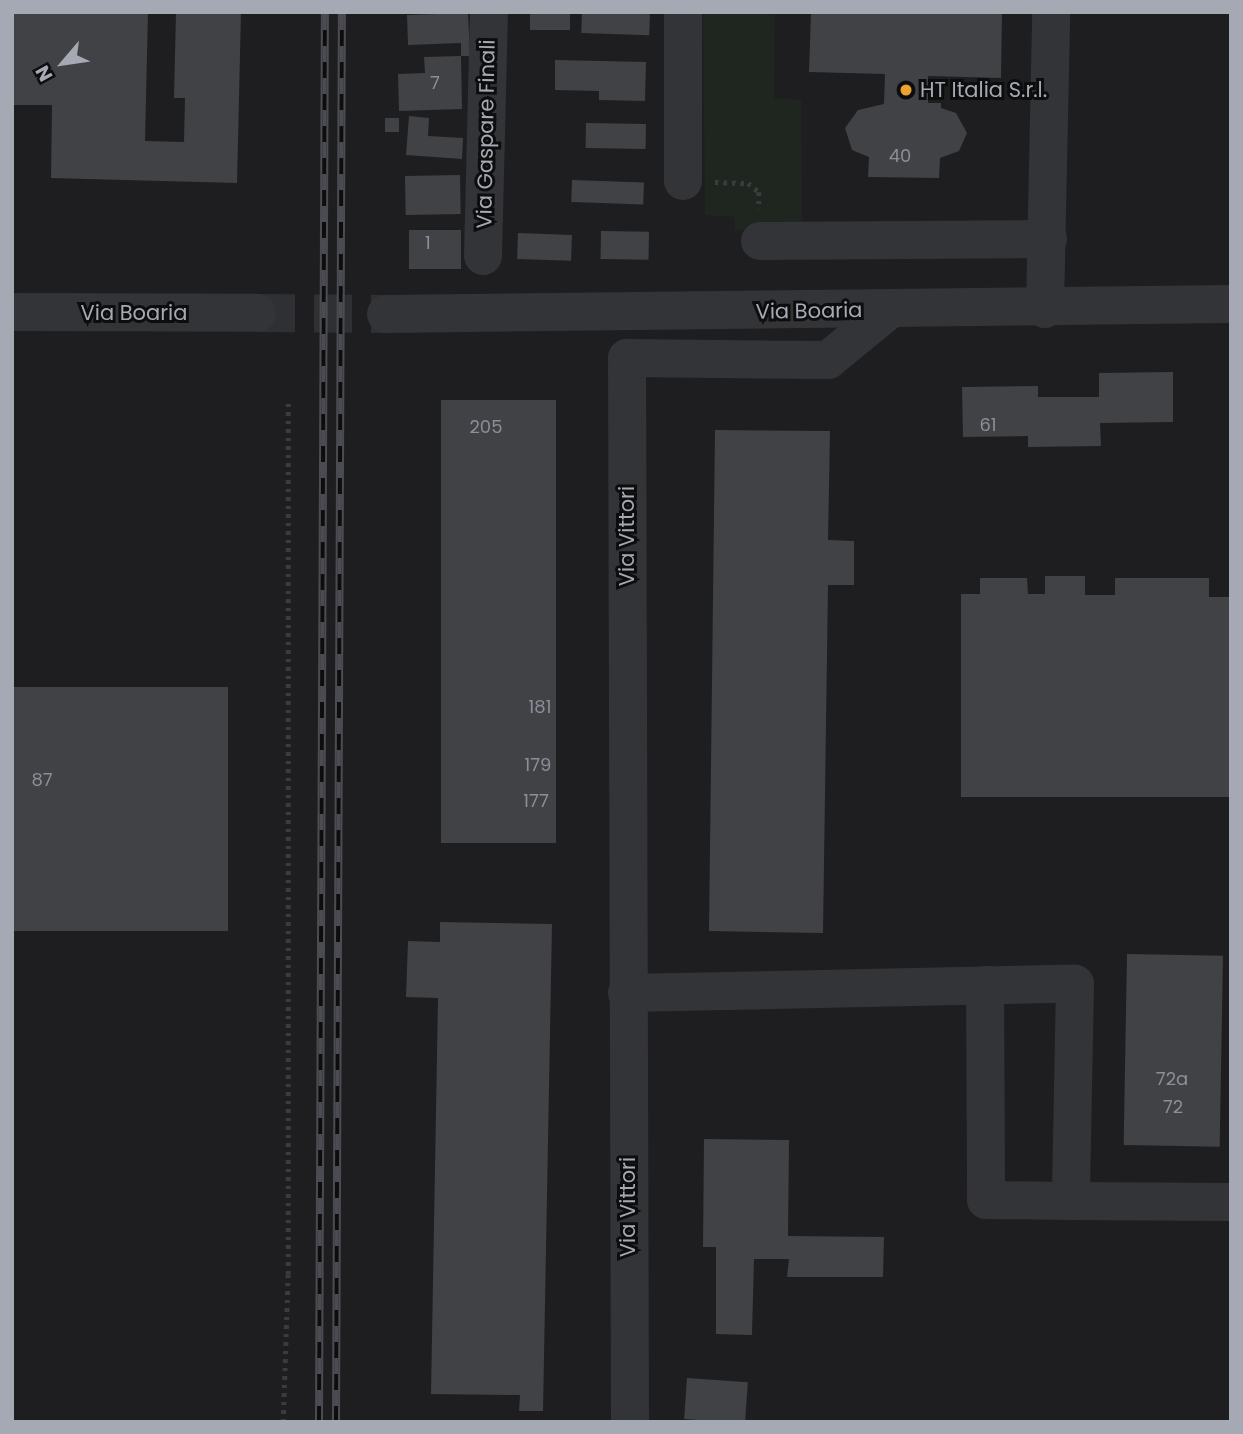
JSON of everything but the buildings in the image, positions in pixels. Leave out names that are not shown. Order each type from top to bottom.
[{"type":"street","name":"Via Gaspare Finali","points":[[484,256],[489,12]]},
{"type":"street","points":[[682,181],[683,12]]},
{"type":"street","points":[[1045,309],[1051,12]]},
{"type":"street","points":[[760,241],[1048,239]]},
{"type":"street","name":"Via Boaria","points":[[386,314],[1045,309],[1231,304]]},
{"type":"street","name":"Via Vittori","points":[[630,1422],[627,358],[828,360],[889,310]]},
{"type":"street","name":"Via Boaria","points":[[12,312],[257,313]]},
{"type":"street","points":[[627,993],[1075,984],[1071,1201]]},
{"type":"street","points":[[985,985],[986,1200],[1231,1202]]},
{"type":"path","points":[[682,181],[748,183],[759,192],[760,241]]},
{"type":"path","points":[[283,1422],[288,1274],[288,399]]},
{"type":"shaded area","points":[[12,12],[1231,12],[1231,1422],[12,1422]]},
{"type":"shaded area","points":[[703,12],[775,12],[774,98],[801,100],[802,232],[735,230],[734,217],[705,215]]},
{"type":"tunnel","points":[[257,313],[386,314]]},
{"type":"railway","points":[[319,1422],[325,12]]},
{"type":"railway","points":[[336,1422],[342,12]]},
{"type":"place","name":"HT Italia S.r.l.","points":[[906,90]]}]
